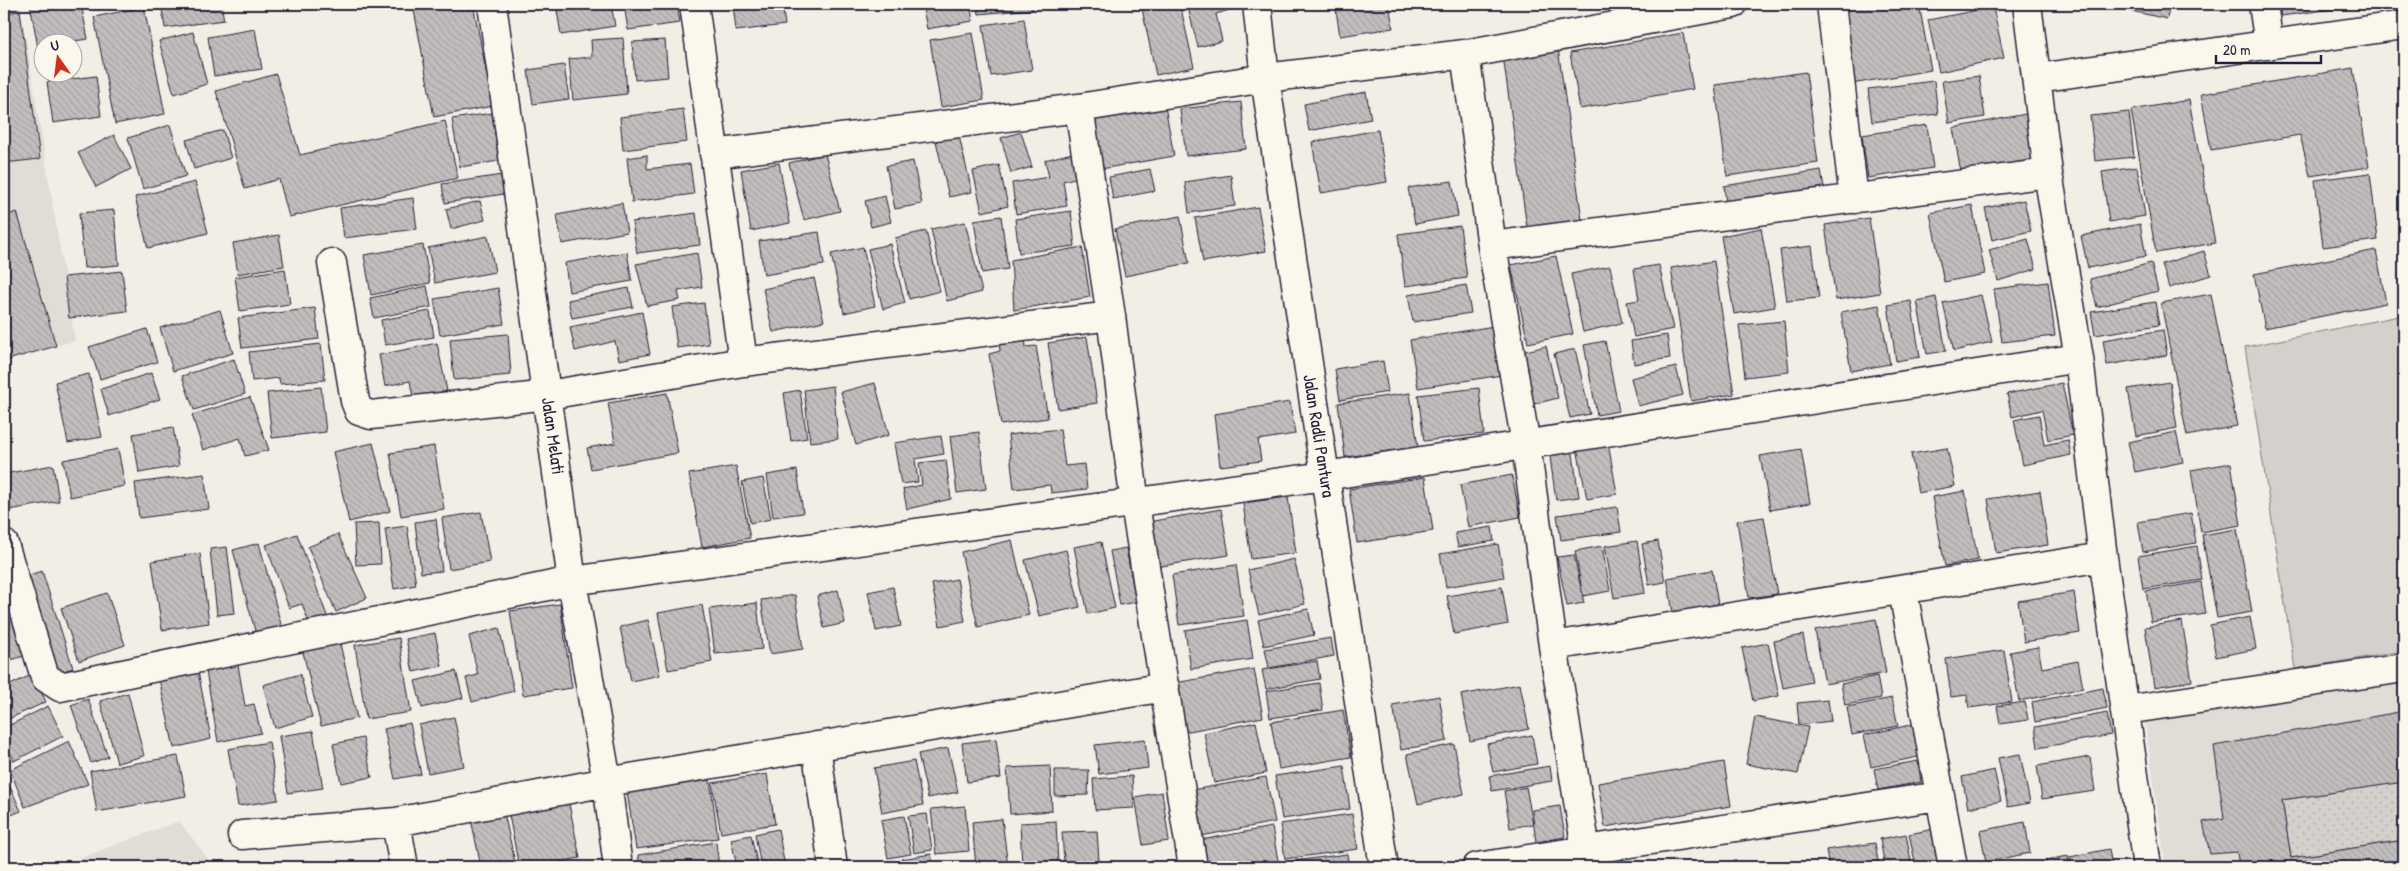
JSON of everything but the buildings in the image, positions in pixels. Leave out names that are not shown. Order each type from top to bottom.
[{"type":"street","name":"Jalan Melati","points":[[492,4],[548,395],[572,582],[607,782],[618,867]]},
{"type":"street","points":[[694,4],[743,362]]},
{"type":"street","name":"Jalan Radli Pantura","points":[[1257,4],[1265,78],[1384,867]]},
{"type":"street","points":[[714,154],[1079,108],[1265,78],[1465,54],[1733,4]]},
{"type":"street","points":[[1831,4],[1854,199]]},
{"type":"street","points":[[2027,4],[2038,78],[2048,173],[2079,358],[2103,557],[2147,867]]},
{"type":"street","points":[[2262,4],[2268,45]]},
{"type":"street","points":[[2038,78],[2404,25]]},
{"type":"street","points":[[1465,54],[1492,246],[1526,445],[1553,646],[1586,850]]},
{"type":"street","points":[[1079,108],[1111,316],[1135,504],[1193,867]]},
{"type":"street","points":[[1492,246],[2048,173]]},
{"type":"street","points":[[332,263],[355,401],[359,411],[371,415],[548,395],[743,362],[1111,316]]},
{"type":"street","points":[[4,544],[45,677],[60,687],[572,582],[1325,476],[2079,358]]},
{"type":"street","points":[[1553,646],[1903,591],[2103,557]]},
{"type":"street","points":[[1903,591],[1953,867]]},
{"type":"street","points":[[2126,710],[2404,668]]},
{"type":"street","points":[[242,835],[396,822],[607,782],[1164,687]]},
{"type":"street","points":[[816,746],[833,867]]},
{"type":"street","points":[[1478,867],[1939,796]]},
{"type":"street","points":[[396,822],[404,867]]},
{"type":"shaded area","points":[[4,4],[20,4],[75,341],[4,358]]},
{"type":"shaded area","points":[[2399,316],[2404,350],[2404,651],[2295,669],[2245,347]]},
{"type":"shaded area","points":[[2404,677],[2404,867],[2166,867],[2144,716]]},
{"type":"shaded area","points":[[2404,781],[2404,840],[2291,858],[2282,800]]},
{"type":"shaded area","points":[[179,821],[214,867],[57,867]]}]
